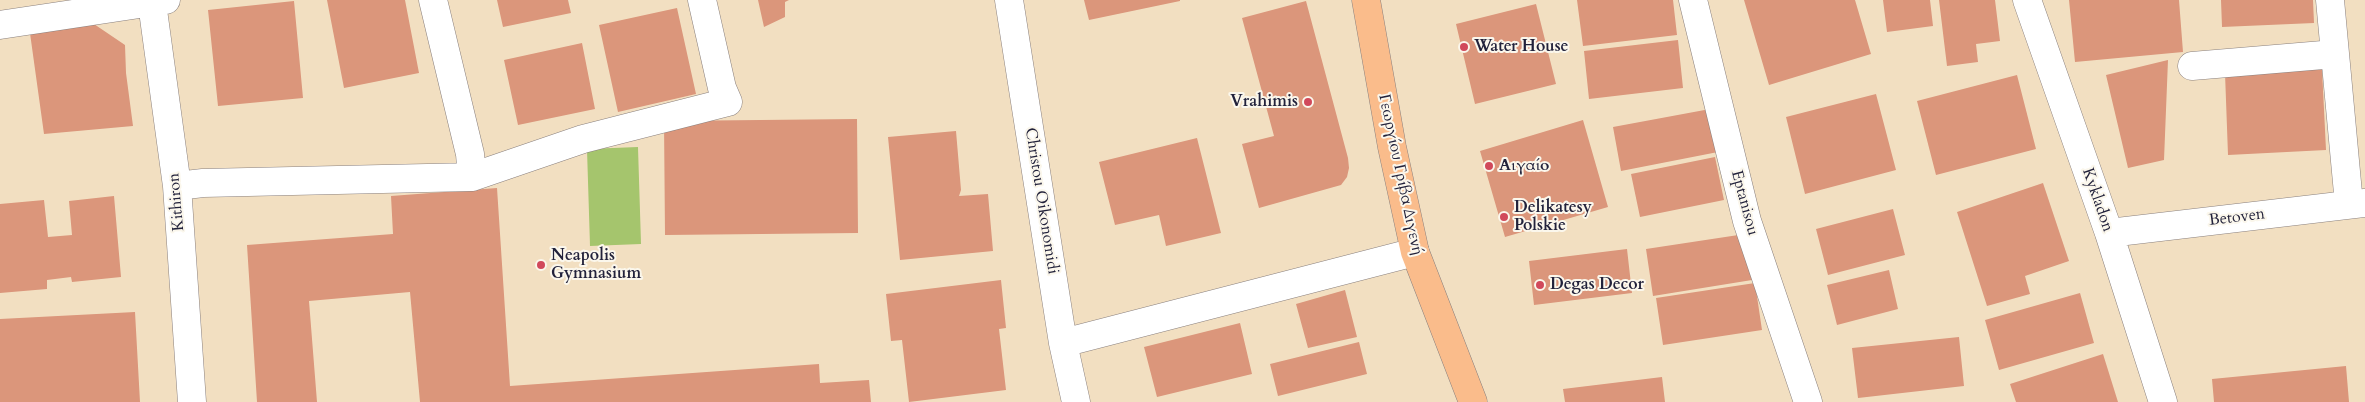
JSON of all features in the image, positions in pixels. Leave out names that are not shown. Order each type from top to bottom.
[{"type":"main road","name":"Γεωργίου Γρίβα Διγενή","points":[[1366,0],[1392,147],[1415,252],[1473,402]]},
{"type":"street","points":[[433,0],[470,154],[472,177]]},
{"type":"street","points":[[176,186],[203,183],[472,177],[583,139],[728,102],[722,88],[702,0]]},
{"type":"street","name":"Christou Oikonomidi","points":[[1009,0],[1063,343],[1076,402]]},
{"type":"street","name":"Eptanisou","points":[[1693,0],[1747,220],[1808,402]]},
{"type":"street","name":"Kykladon","points":[[2027,0],[2108,233],[2164,402]]},
{"type":"street","points":[[2330,0],[2335,54],[2357,204]]},
{"type":"street","points":[[0,25],[159,1]]},
{"type":"street","name":"Kithiron","points":[[159,1],[176,186],[192,402]]},
{"type":"street","points":[[2192,66],[2335,54]]},
{"type":"street","name":"Betoven","points":[[2108,233],[2357,204]]},
{"type":"street","points":[[1063,343],[1415,252]]},
{"type":"green space","points":[[638,147],[641,244],[590,246],[587,149]]},
{"type":"building","points":[[327,0],[405,0],[419,73],[344,88]]},
{"type":"building","points":[[497,0],[568,0],[571,13],[503,27]]},
{"type":"building","points":[[758,0],[789,0],[785,2],[785,17],[764,27]]},
{"type":"building","points":[[1084,0],[1180,0],[1180,1],[1089,20]]},
{"type":"building","points":[[1577,0],[1673,0],[1677,35],[1583,46]]},
{"type":"building","points":[[1744,0],[1855,0],[1871,54],[1769,85]]},
{"type":"building","points":[[1883,0],[1930,0],[1933,26],[1887,32]]},
{"type":"building","points":[[1939,0],[1995,0],[2000,41],[1976,44],[1978,62],[1947,66]]},
{"type":"building","points":[[2069,0],[2179,0],[2183,52],[2075,62]]},
{"type":"building","points":[[2221,0],[2313,0],[2314,23],[2222,27]]},
{"type":"building","points":[[294,1],[303,98],[218,106],[208,10]]},
{"type":"building","points":[[1306,1],[1348,158],[1349,168],[1347,177],[1341,185],[1259,208],[1242,144],[1274,136],[1242,18]]},
{"type":"building","points":[[1536,4],[1556,84],[1475,104],[1456,24]]},
{"type":"building","points":[[677,8],[696,94],[618,112],[599,25]]},
{"type":"building","points":[[91,22],[125,45],[126,73],[133,126],[44,134],[29,26]]},
{"type":"building","points":[[1678,40],[1683,88],[1589,99],[1584,51]]},
{"type":"building","points":[[582,43],[595,109],[518,125],[504,60]]},
{"type":"building","points":[[2168,60],[2164,160],[2128,168],[2106,75]]},
{"type":"building","points":[[2322,69],[2326,150],[2228,155],[2225,73]]},
{"type":"building","points":[[2017,75],[2036,149],[1936,175],[1917,101]]},
{"type":"building","points":[[1876,94],[1896,170],[1805,194],[1786,117]]},
{"type":"building","points":[[1710,109],[1718,152],[1621,171],[1613,127]]},
{"type":"building","points":[[857,119],[858,233],[665,235],[664,121]]},
{"type":"building","points":[[1583,120],[1608,207],[1505,237],[1480,151]]},
{"type":"building","points":[[956,131],[961,190],[959,196],[988,194],[993,251],[900,260],[888,137]]},
{"type":"building","points":[[1197,138],[1221,233],[1166,246],[1159,215],[1115,225],[1099,162]]},
{"type":"building","points":[[1715,157],[1724,200],[1640,217],[1631,174]]},
{"type":"building","points":[[2043,183],[2069,261],[2025,276],[2030,294],[1987,306],[1957,212]]},
{"type":"building","points":[[497,188],[510,386],[819,364],[820,383],[869,380],[871,402],[420,402],[410,292],[309,301],[317,402],[257,402],[247,245],[393,234],[391,196]]},
{"type":"building","points":[[114,196],[121,277],[72,282],[71,277],[47,280],[47,289],[0,293],[0,204],[44,200],[48,237],[72,235],[69,201]]},
{"type":"building","points":[[1893,209],[1905,255],[1828,275],[1816,229]]},
{"type":"building","points":[[1745,234],[1752,280],[1653,296],[1646,249]]},
{"type":"building","points":[[1627,249],[1632,293],[1534,305],[1529,261]]},
{"type":"building","points":[[1889,270],[1898,309],[1837,325],[1827,285]]},
{"type":"building","points":[[1001,280],[1006,328],[999,329],[1006,390],[909,402],[902,340],[891,341],[886,294]]},
{"type":"building","points":[[1755,283],[1762,330],[1663,345],[1656,298]]},
{"type":"building","points":[[1345,290],[1357,337],[1308,348],[1296,304]]},
{"type":"building","points":[[2080,293],[2094,343],[1999,370],[1985,320]]},
{"type":"building","points":[[135,312],[140,402],[0,402],[0,319]]},
{"type":"building","points":[[1240,323],[1252,374],[1157,397],[1144,347]]},
{"type":"building","points":[[1959,337],[1964,386],[1858,398],[1852,348]]},
{"type":"building","points":[[1359,342],[1367,374],[1278,396],[1270,364]]},
{"type":"building","points":[[2103,354],[2118,402],[2016,402],[2010,384]]},
{"type":"building","points":[[2346,366],[2349,402],[2214,402],[2212,379]]},
{"type":"building","points":[[1662,377],[1665,402],[1565,402],[1563,389]]},
{"type":"place","name":"Water House","points":[[1464,47]]},
{"type":"place","name":"Vrahimis","points":[[1308,102]]},
{"type":"place","name":"Αιγαίο","points":[[1489,166]]},
{"type":"place","name":"Delikatesy Polskie","points":[[1504,217]]},
{"type":"place","name":"Neapolis Gymnasium","points":[[541,265]]},
{"type":"place","name":"Degas Decor","points":[[1540,285]]}]
